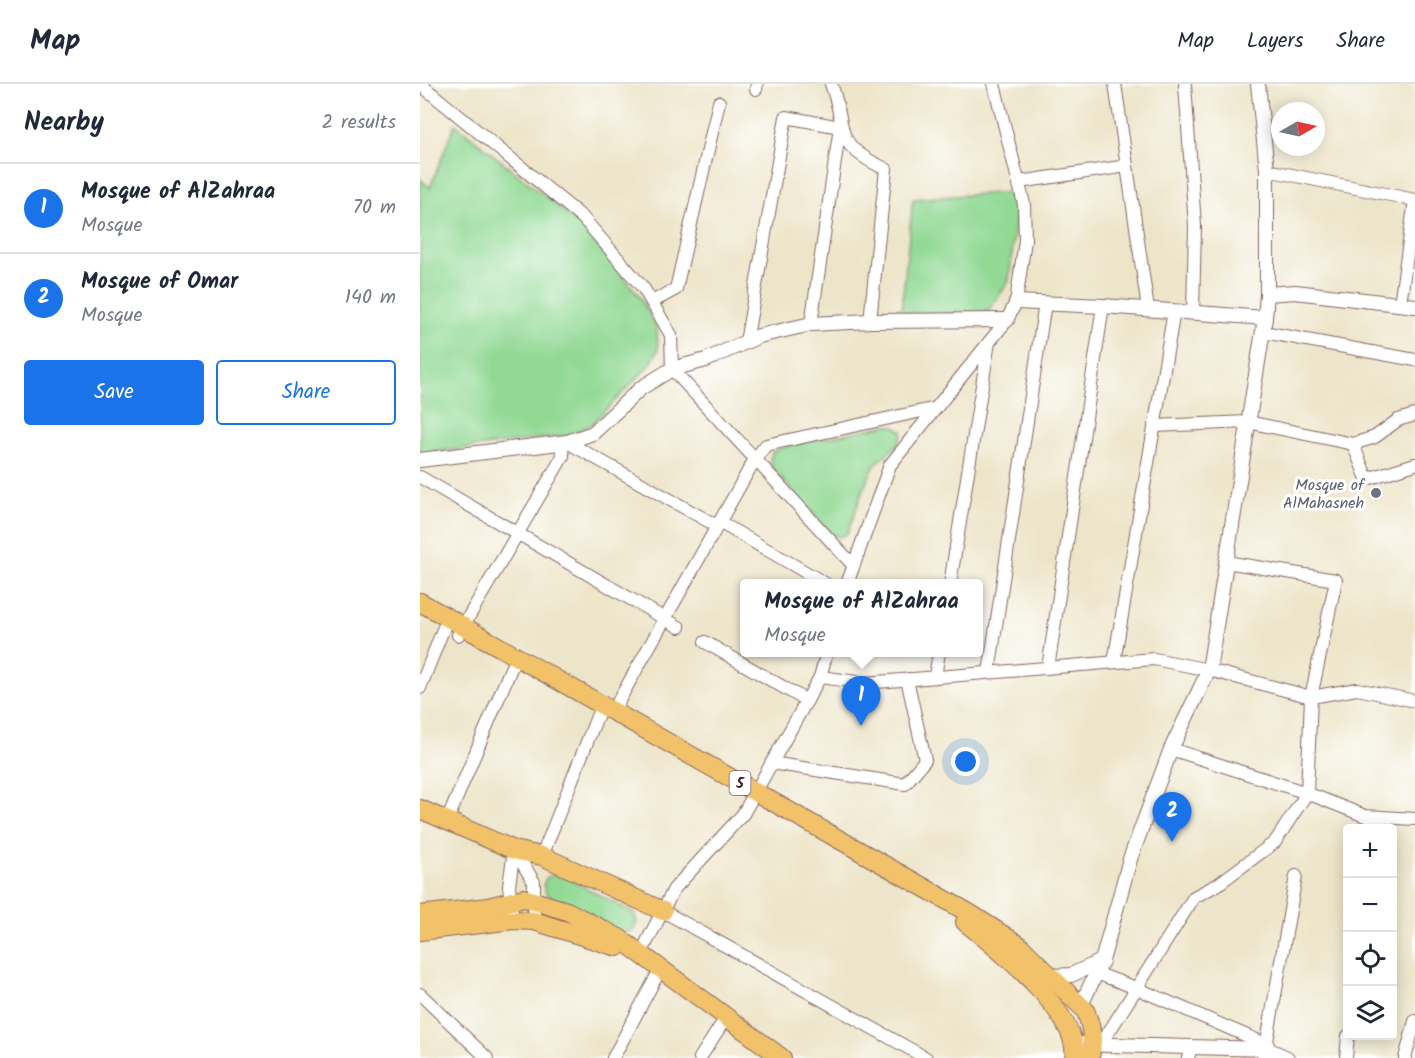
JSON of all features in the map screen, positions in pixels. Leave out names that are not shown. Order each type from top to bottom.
[{"type":"main road","name":"5","points":[[420,602],[455,630],[512,666],[605,713]]},
{"type":"main road","name":"5","points":[[420,614],[455,630],[753,796],[963,921],[1008,957],[1081,1005],[1090,1023],[1091,1052]]},
{"type":"main road","points":[[420,809],[514,850],[542,856],[663,911]]},
{"type":"main road","points":[[420,915],[488,907],[524,898],[567,911],[619,938],[782,1058]]},
{"type":"main road","points":[[420,931],[514,920],[534,921],[563,928],[640,955]]},
{"type":"main road","name":"5","points":[[1045,981],[1067,1026],[1074,1051]]},
{"type":"street","points":[[420,84],[583,218],[644,288],[672,335],[672,369],[853,565]]},
{"type":"street","points":[[811,324],[840,127],[836,97],[831,84]]},
{"type":"street","points":[[849,579],[890,465],[1007,320],[1016,302],[1025,240],[1024,204],[994,84]]},
{"type":"street","points":[[1115,84],[1148,309]]},
{"type":"street","points":[[1185,84],[1195,226],[1193,312]]},
{"type":"street","points":[[1081,1005],[1099,967],[1130,859],[1171,749],[1209,670],[1267,294],[1267,170],[1258,84]]},
{"type":"street","points":[[651,302],[676,289],[719,102]]},
{"type":"street","points":[[746,342],[786,117],[840,127]]},
{"type":"street","points":[[840,127],[847,143],[855,151],[864,159],[886,169],[870,321]]},
{"type":"street","points":[[1019,182],[1127,166]]},
{"type":"street","points":[[1267,170],[1415,200],[1400,304]]},
{"type":"street","points":[[1267,294],[1295,292],[1415,306]]},
{"type":"street","points":[[1016,302],[1193,312],[1264,325],[1415,360]]},
{"type":"street","points":[[989,672],[1045,303]]},
{"type":"street","points":[[1048,668],[1103,306]]},
{"type":"street","points":[[1114,662],[1174,311]]},
{"type":"street","points":[[420,460],[564,443],[594,433],[641,388],[672,369],[706,360],[759,336],[811,324],[1007,320]]},
{"type":"street","points":[[952,579],[989,342]]},
{"type":"street","points":[[542,856],[605,713],[665,619],[755,459],[766,445],[936,408]]},
{"type":"street","points":[[1155,426],[1248,422],[1353,444],[1375,436],[1398,420],[1415,415]]},
{"type":"street","points":[[564,443],[717,526]]},
{"type":"street","points":[[420,688],[518,533],[562,456],[564,443]]},
{"type":"street","points":[[1353,444],[1367,479],[1415,464]]},
{"type":"street","points":[[420,477],[680,627]]},
{"type":"street","points":[[717,526],[722,523],[817,579]]},
{"type":"street","points":[[1091,1052],[1108,1033],[1194,897],[1217,885],[1275,842],[1307,793],[1311,697],[1336,580],[1226,562]]},
{"type":"street","points":[[705,642],[807,701]]},
{"type":"street","points":[[640,955],[674,889],[743,814],[820,677],[826,657]]},
{"type":"street","points":[[936,677],[938,657]]},
{"type":"street","points":[[820,677],[865,683],[1154,658],[1311,697],[1357,689],[1415,701]]},
{"type":"street","points":[[447,821],[512,666]]},
{"type":"street","points":[[771,763],[906,784],[925,760],[907,679]]},
{"type":"street","points":[[1171,749],[1307,793],[1365,816],[1415,819]]},
{"type":"street","points":[[514,850],[508,886],[514,920]]},
{"type":"street","points":[[514,850],[534,882],[534,921]]},
{"type":"street","points":[[1266,1051],[1296,876]]},
{"type":"street","points":[[663,911],[926,1058]]},
{"type":"street","points":[[1045,981],[1099,967],[1136,988],[1266,1051],[1287,1058]]},
{"type":"street","points":[[613,1058],[661,968]]},
{"type":"street","points":[[420,994],[487,1058]]},
{"type":"street","points":[[700,1058],[727,1016]]},
{"type":"street","points":[[1405,1058],[1415,1021]]},
{"type":"street","points":[[1346,1058],[1348,1040]]},
{"type":"street","points":[[1074,1051],[1189,1053],[1266,1051],[1298,1058]]},
{"type":"green space","points":[[455,124],[581,225],[639,296],[657,328],[658,350],[650,365],[593,423],[570,435],[420,454],[420,179],[430,188]]},
{"type":"green space","points":[[1012,192],[1017,206],[1009,281],[988,312],[901,313],[913,199]]},
{"type":"green space","points":[[887,425],[902,431],[899,442],[878,462],[870,474],[847,534],[839,537],[832,535],[772,468],[770,459],[773,451]]},
{"type":"green space","points":[[555,874],[634,913],[637,922],[633,931],[624,933],[555,900],[546,893],[543,885],[547,877]]},
{"type":"place","name":"Mosque of AlMahasneh","points":[[1376,493]]},
{"type":"place","name":"Mosque of AlZahraa","points":[[861,726]]},
{"type":"place","name":"Mosque of Omar","points":[[1172,842]]}]
